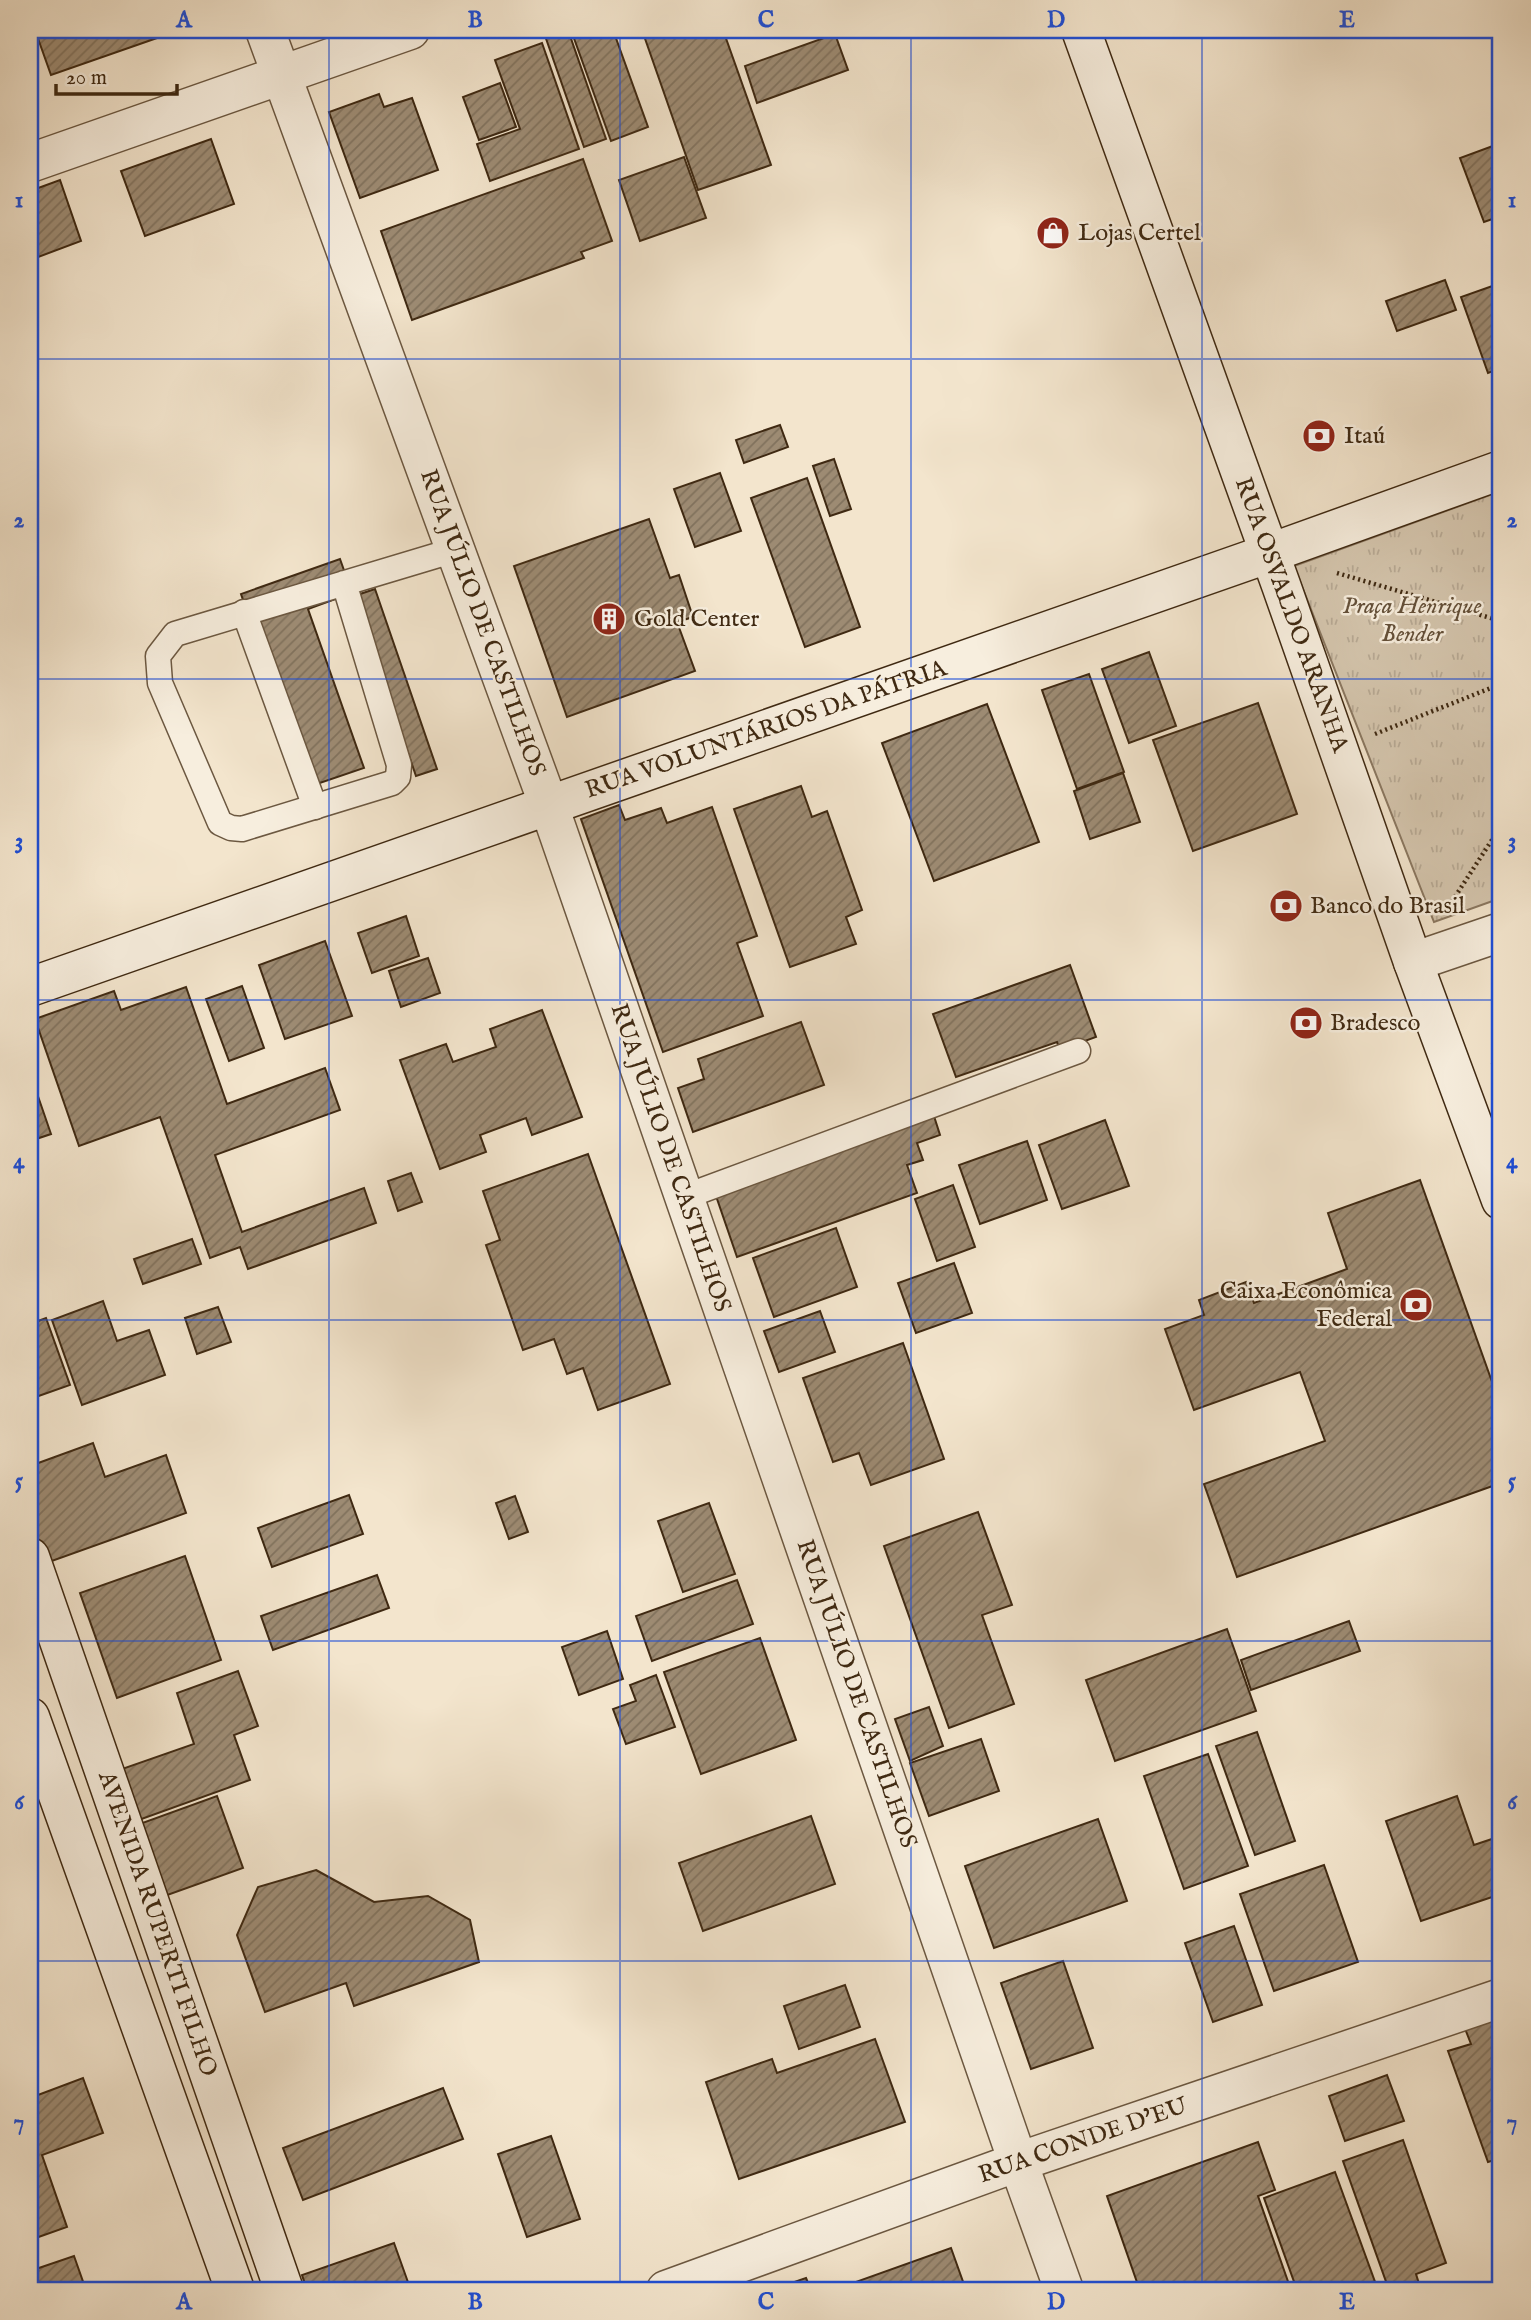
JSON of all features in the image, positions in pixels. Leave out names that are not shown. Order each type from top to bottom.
[{"type":"main road","name":"RUA JÚLIO DE CASTILHOS","points":[[265,30],[549,806],[1064,2290]]},
{"type":"main road","points":[[30,163],[410,30]]},
{"type":"main road","name":"RUA OSVALDO ARANHA","points":[[1081,30],[1413,962],[1501,1200]]},
{"type":"main road","name":"RUA VOLUNTÁRIOS DA PÁTRIA","points":[[30,987],[1501,470]]},
{"type":"main road","points":[[1413,962],[1501,932]]},
{"type":"main road","name":"AVENIDA RUPERTI FILHO","points":[[30,1557],[285,2290]]},
{"type":"main road","name":"AVENIDA RUPERTI FILHO","points":[[30,1717],[235,2290]]},
{"type":"main road","name":"RUA CONDE D'EU","points":[[666,2290],[1018,2162],[1501,1998]]},
{"type":"lane","points":[[344,583],[399,765],[398,777],[392,783],[242,828],[231,828],[220,823],[160,683],[158,656],[175,634],[244,612],[455,550]]},
{"type":"lane","points":[[244,612],[315,807]]},
{"type":"lane","points":[[684,1197],[1078,1051]]},
{"type":"path","points":[[1334,572],[1501,621]]},
{"type":"path","points":[[1339,750],[1501,684]]},
{"type":"path","points":[[1413,962],[1501,826]]},
{"type":"green space","name":"Praça Henrique Bender","points":[[1501,491],[1501,898],[1434,922],[1294,566]]},
{"type":"building","points":[[35,30],[180,30],[51,75]]},
{"type":"building","points":[[543,30],[568,30],[606,139],[584,147]]},
{"type":"building","points":[[571,30],[613,30],[648,127],[611,141]]},
{"type":"building","points":[[642,30],[723,30],[771,165],[698,190]]},
{"type":"building","points":[[835,34],[848,70],[757,103],[745,66]]},
{"type":"building","points":[[542,43],[579,149],[490,181],[477,144],[520,129],[495,60]]},
{"type":"building","points":[[500,83],[516,127],[479,140],[463,97]]},
{"type":"building","points":[[379,94],[384,107],[412,98],[438,170],[360,198],[329,112]]},
{"type":"building","points":[[211,139],[234,204],[145,236],[121,171]]},
{"type":"building","points":[[1501,143],[1501,216],[1484,222],[1460,158]]},
{"type":"building","points":[[684,157],[706,218],[640,241],[619,180]]},
{"type":"building","points":[[583,159],[612,241],[581,252],[584,258],[412,320],[381,231]]},
{"type":"building","points":[[60,180],[81,241],[30,260],[30,191]]},
{"type":"building","points":[[1445,280],[1456,310],[1397,331],[1386,301]]},
{"type":"building","points":[[1501,283],[1501,368],[1488,373],[1461,297]]},
{"type":"building","points":[[780,425],[788,447],[744,463],[736,440]]},
{"type":"building","points":[[834,459],[851,509],[830,516],[813,466]]},
{"type":"building","points":[[720,473],[741,531],[695,547],[674,489]]},
{"type":"building","points":[[807,478],[860,627],[805,647],[751,498]]},
{"type":"building","name":"Gold Center","points":[[649,519],[670,578],[679,575],[693,617],[677,622],[695,671],[567,717],[514,566]]},
{"type":"building","points":[[340,559],[352,593],[308,609],[364,768],[308,787],[241,594]]},
{"type":"building","points":[[375,589],[437,769],[416,776],[354,596]]},
{"type":"building","points":[[1149,652],[1176,726],[1129,743],[1102,669]]},
{"type":"building","points":[[1089,674],[1124,772],[1077,789],[1042,690]]},
{"type":"building","points":[[1258,703],[1297,814],[1193,851],[1153,740]]},
{"type":"building","points":[[987,704],[1039,842],[934,881],[882,743]]},
{"type":"building","points":[[1123,773],[1140,822],[1090,839],[1074,791]]},
{"type":"building","points":[[801,786],[812,817],[827,811],[862,910],[846,917],[856,944],[790,967],[734,809]]},
{"type":"building","points":[[619,805],[625,820],[661,808],[667,823],[712,807],[757,936],[737,943],[763,1016],[663,1052],[581,819]]},
{"type":"building","points":[[406,916],[419,956],[372,973],[358,933]]},
{"type":"building","points":[[325,941],[352,1016],[285,1039],[259,965]]},
{"type":"building","points":[[428,958],[440,993],[401,1007],[389,971]]},
{"type":"building","points":[[1070,965],[1096,1037],[1060,1050],[1057,1042],[956,1077],[933,1014]]},
{"type":"building","points":[[242,986],[264,1048],[229,1061],[206,999]]},
{"type":"building","points":[[186,987],[227,1104],[325,1068],[340,1110],[215,1155],[242,1232],[364,1188],[376,1223],[248,1269],[240,1247],[210,1258],[160,1117],[79,1146],[35,1019],[114,991],[121,1010]]},
{"type":"building","points":[[542,1010],[582,1117],[532,1135],[526,1118],[480,1135],[486,1152],[440,1169],[400,1060],[446,1044],[453,1062],[496,1047],[490,1029]]},
{"type":"building","points":[[801,1022],[824,1085],[693,1132],[678,1088],[704,1079],[698,1059]]},
{"type":"building","points":[[1501,1060],[1501,1090],[1492,1064]]},
{"type":"building","points":[[30,1073],[51,1134],[30,1141]]},
{"type":"building","points":[[933,1113],[940,1135],[917,1143],[923,1160],[907,1165],[917,1193],[737,1257],[714,1190]]},
{"type":"building","points":[[1105,1120],[1129,1186],[1062,1209],[1039,1145]]},
{"type":"building","points":[[1027,1141],[1047,1200],[980,1224],[959,1165]]},
{"type":"building","points":[[588,1154],[670,1384],[598,1410],[583,1368],[567,1374],[554,1339],[523,1350],[486,1245],[500,1240],[483,1191]]},
{"type":"building","points":[[411,1173],[422,1202],[398,1211],[388,1181]]},
{"type":"building","points":[[1420,1180],[1501,1407],[1501,1483],[1237,1577],[1204,1484],[1325,1441],[1300,1372],[1194,1410],[1165,1329],[1204,1315],[1199,1300],[1246,1282],[1254,1303],[1347,1269],[1328,1213]]},
{"type":"building","points":[[953,1185],[975,1247],[937,1261],[915,1199]]},
{"type":"building","points":[[836,1228],[857,1287],[774,1317],[753,1258]]},
{"type":"building","points":[[192,1239],[201,1264],[143,1284],[134,1259]]},
{"type":"building","points":[[954,1263],[972,1313],[916,1333],[898,1283]]},
{"type":"building","points":[[103,1301],[117,1341],[149,1330],[165,1375],[82,1405],[52,1320]]},
{"type":"building","points":[[218,1307],[231,1342],[197,1354],[185,1318]]},
{"type":"building","points":[[820,1311],[835,1352],[779,1372],[764,1331]]},
{"type":"building","points":[[46,1318],[70,1385],[30,1399],[30,1324]]},
{"type":"building","points":[[903,1343],[944,1459],[871,1485],[859,1453],[833,1462],[803,1378]]},
{"type":"building","points":[[93,1443],[105,1477],[166,1455],[186,1513],[35,1567],[30,1552],[30,1466]]},
{"type":"building","points":[[349,1495],[363,1534],[272,1567],[258,1528]]},
{"type":"building","points":[[515,1496],[528,1532],[509,1539],[496,1503]]},
{"type":"building","points":[[709,1503],[735,1574],[683,1592],[658,1521]]},
{"type":"building","points":[[978,1512],[1012,1605],[982,1615],[1014,1704],[949,1728],[884,1546]]},
{"type":"building","points":[[185,1556],[221,1660],[117,1698],[80,1593]]},
{"type":"building","points":[[377,1575],[389,1608],[273,1650],[261,1616]]},
{"type":"building","points":[[737,1580],[753,1624],[652,1661],[636,1616]]},
{"type":"building","points":[[1349,1621],[1360,1651],[1251,1690],[1241,1660]]},
{"type":"building","points":[[1227,1629],[1256,1711],[1115,1761],[1086,1680]]},
{"type":"building","points":[[607,1631],[623,1679],[579,1695],[562,1647]]},
{"type":"building","points":[[760,1638],[796,1740],[701,1774],[664,1672]]},
{"type":"building","points":[[238,1671],[258,1726],[234,1735],[250,1780],[136,1821],[119,1770],[194,1744],[177,1693]]},
{"type":"building","points":[[656,1675],[675,1727],[626,1744],[613,1709],[636,1701],[630,1685]]},
{"type":"building","points":[[929,1707],[943,1746],[910,1761],[895,1719]]},
{"type":"building","points":[[1257,1732],[1295,1841],[1255,1855],[1216,1746]]},
{"type":"building","points":[[981,1739],[999,1791],[929,1816],[910,1763]]},
{"type":"building","points":[[1208,1754],[1248,1866],[1184,1889],[1144,1776]]},
{"type":"building","points":[[217,1796],[243,1868],[159,1898],[134,1826]]},
{"type":"building","points":[[1457,1796],[1474,1845],[1501,1836],[1501,1894],[1421,1921],[1386,1821]]},
{"type":"building","points":[[811,1816],[835,1884],[703,1931],[679,1863]]},
{"type":"building","points":[[1098,1819],[1127,1901],[994,1948],[965,1866]]},
{"type":"building","points":[[1324,1865],[1358,1962],[1274,1991],[1240,1894]]},
{"type":"building","points":[[316,1870],[374,1902],[428,1896],[470,1920],[479,1962],[354,2006],[346,1983],[265,2012],[237,1935],[258,1887]]},
{"type":"building","points":[[1234,1926],[1262,2005],[1213,2022],[1185,1943]]},
{"type":"building","points":[[1063,1961],[1093,2048],[1031,2069],[1001,1983]]},
{"type":"building","points":[[845,1985],[860,2027],[799,2049],[784,2006]]},
{"type":"building","points":[[1501,2013],[1501,2158],[1488,2162],[1448,2051],[1471,2044],[1464,2026]]},
{"type":"building","points":[[875,2039],[905,2122],[739,2179],[706,2082],[772,2059],[777,2073]]},
{"type":"building","points":[[1387,2075],[1404,2121],[1345,2141],[1329,2096]]},
{"type":"building","points":[[83,2078],[103,2133],[42,2155],[67,2227],[30,2240],[30,2098]]},
{"type":"building","points":[[443,2088],[463,2139],[303,2200],[283,2148]]},
{"type":"building","points":[[551,2136],[580,2219],[527,2237],[498,2154]]},
{"type":"building","points":[[1403,2140],[1446,2263],[1416,2274],[1421,2290],[1389,2290],[1343,2161]]},
{"type":"building","points":[[1258,2142],[1275,2190],[1258,2196],[1291,2290],[1132,2290],[1139,2288],[1107,2196]]},
{"type":"building","points":[[1335,2172],[1378,2290],[1297,2290],[1264,2198]]},
{"type":"building","points":[[394,2243],[409,2285],[394,2290],[307,2290],[302,2275]]},
{"type":"building","points":[[951,2248],[966,2290],[839,2288]]},
{"type":"building","points":[[74,2256],[86,2290],[30,2290],[30,2271]]},
{"type":"building","points":[[806,2278],[811,2290],[771,2290]]},
{"type":"place","name":"Lojas Certel","points":[[1053,233]]},
{"type":"place","name":"Itaú","points":[[1319,436]]},
{"type":"place","name":"Gold Center","points":[[609,619]]},
{"type":"place","name":"Banco do Brasil","points":[[1286,906]]},
{"type":"place","name":"Bradesco","points":[[1306,1023]]},
{"type":"place","name":"Caixa Econômica Federal","points":[[1416,1305]]}]
